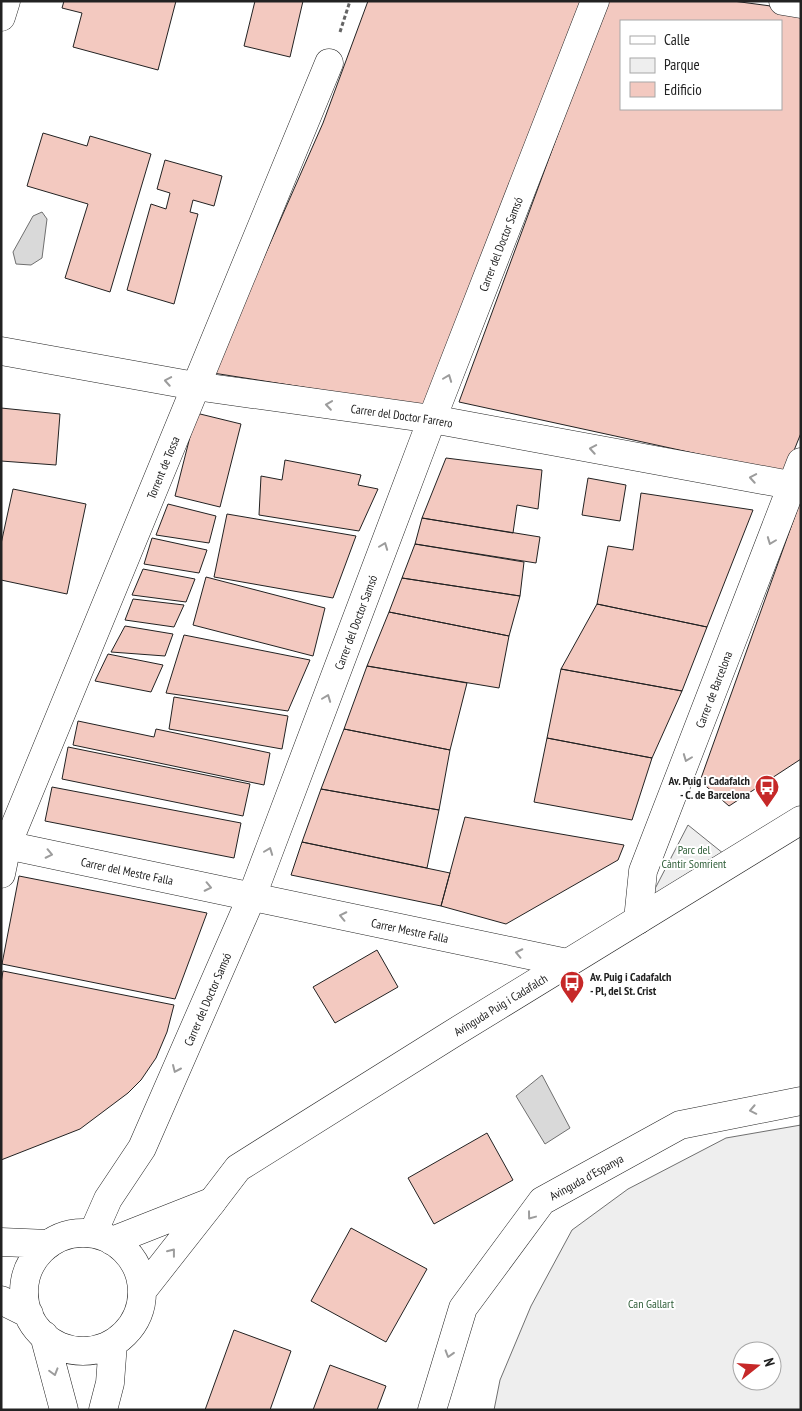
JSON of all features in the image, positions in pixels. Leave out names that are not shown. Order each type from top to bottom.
[{"type":"street","points":[[1,17],[6,1]]},
{"type":"street","name":"Carrer del Doctor Samsó","points":[[103,1237],[108,1200],[142,1148],[252,896],[432,419],[595,1]]},
{"type":"street","points":[[783,1],[801,4]]},
{"type":"street","name":"Torrent de Tossa","points":[[1,874],[4,845],[329,64]]},
{"type":"street","name":"Carrer del Doctor Farrero","points":[[1,351],[195,386],[432,419],[798,478]]},
{"type":"street","name":"Carrer de Barcelona","points":[[638,920],[644,872],[798,478]]},
{"type":"street","name":"Avinguda Puig i Cadafalch","points":[[142,1291],[238,1168],[801,820]]},
{"type":"street","name":"Carrer del Mestre Falla","points":[[4,845],[252,896]]},
{"type":"street","name":"Carrer Mestre Falla","points":[[252,896],[567,963]]},
{"type":"street","name":"Avinguda d'Espanya","points":[[432,1410],[463,1308],[542,1201],[680,1125],[801,1101]]},
{"type":"street","points":[[64,1410],[37,1325],[26,1302],[27,1276],[36,1258],[49,1244],[70,1234],[103,1237],[212,1202]]},
{"type":"street","points":[[1,1300],[37,1325],[54,1342],[77,1350],[102,1348],[113,1343],[131,1326],[141,1303],[142,1291],[140,1276],[134,1262],[125,1250],[103,1237]]},
{"type":"street","points":[[1,1242],[49,1244]]},
{"type":"street","points":[[103,1410],[110,1383],[113,1343]]},
{"type":"green space","name":"Parc del Càntir Somrient","points":[[688,825],[729,858],[644,910]]},
{"type":"green space","name":"Can Gallart","points":[[801,1125],[801,1410],[494,1410],[500,1380],[531,1306],[572,1230],[628,1189],[726,1138]]},
{"type":"shaded area","points":[[42,212],[47,219],[42,258],[31,265],[16,264],[13,252],[33,216]]},
{"type":"shaded area","points":[[542,1075],[570,1128],[545,1144],[516,1096]]},
{"type":"building","points":[[64,1],[176,1],[158,70],[73,47],[82,13],[62,8]]},
{"type":"building","points":[[255,1],[303,1],[290,57],[244,46]]},
{"type":"building","points":[[368,1],[582,1],[423,406],[213,373],[323,123]]},
{"type":"building","points":[[607,1],[733,1],[801,10],[801,433],[785,473],[459,402]]},
{"type":"building","points":[[43,133],[87,146],[90,136],[151,154],[110,292],[65,278],[88,204],[27,186]]},
{"type":"building","points":[[165,160],[222,176],[214,206],[193,200],[190,212],[198,214],[174,304],[127,290],[151,204],[166,209],[170,193],[157,189]]},
{"type":"building","points":[[1,408],[60,414],[56,465],[1,461]]},
{"type":"building","points":[[196,413],[241,424],[220,507],[175,496]]},
{"type":"building","points":[[446,458],[542,470],[538,509],[517,505],[513,533],[422,518]]},
{"type":"building","points":[[285,460],[361,475],[358,485],[378,489],[359,531],[259,515],[261,476],[282,480]]},
{"type":"building","points":[[588,478],[626,485],[620,521],[582,515]]},
{"type":"building","points":[[13,489],[86,504],[67,594],[1,580],[1,544]]},
{"type":"building","points":[[641,493],[753,510],[707,627],[597,604],[608,546],[633,550]]},
{"type":"building","points":[[801,499],[801,759],[729,806],[700,781]]},
{"type":"building","points":[[168,504],[216,516],[209,543],[156,535]]},
{"type":"building","points":[[227,514],[356,536],[333,598],[214,577]]},
{"type":"building","points":[[422,518],[540,537],[536,563],[415,544]]},
{"type":"building","points":[[152,538],[207,550],[199,573],[144,564]]},
{"type":"building","points":[[415,544],[524,562],[520,596],[402,578]]},
{"type":"building","points":[[143,569],[195,579],[186,602],[132,595]]},
{"type":"building","points":[[206,577],[325,608],[313,656],[193,625]]},
{"type":"building","points":[[402,578],[520,596],[509,636],[389,612]]},
{"type":"building","points":[[133,599],[184,605],[174,627],[125,620]]},
{"type":"building","points":[[597,604],[707,627],[682,691],[561,669]]},
{"type":"building","points":[[389,612],[509,636],[499,688],[367,666]]},
{"type":"building","points":[[125,626],[173,634],[165,656],[111,652]]},
{"type":"building","points":[[184,635],[310,660],[288,711],[166,693]]},
{"type":"building","points":[[108,654],[163,665],[151,692],[95,681]]},
{"type":"building","points":[[367,666],[467,683],[450,750],[344,729]]},
{"type":"building","points":[[561,669],[682,691],[652,758],[547,738]]},
{"type":"building","points":[[174,697],[288,716],[282,749],[169,729]]},
{"type":"building","points":[[78,721],[154,737],[156,729],[270,753],[264,785],[73,745]]},
{"type":"building","points":[[344,729],[450,750],[439,810],[321,789]]},
{"type":"building","points":[[547,738],[652,758],[632,820],[534,802]]},
{"type":"building","points":[[68,747],[250,784],[243,816],[62,779]]},
{"type":"building","points":[[52,787],[241,823],[234,858],[45,821]]},
{"type":"building","points":[[321,789],[439,810],[427,868],[302,842]]},
{"type":"building","points":[[465,817],[624,845],[618,860],[506,924],[441,906]]},
{"type":"building","points":[[302,842],[450,873],[441,906],[291,875]]},
{"type":"building","points":[[19,876],[207,913],[175,999],[2,964]]},
{"type":"building","points":[[377,950],[398,987],[335,1023],[313,987]]},
{"type":"building","points":[[3,971],[174,1005],[167,1032],[156,1058],[141,1080],[128,1093],[80,1129],[1,1160],[1,983]]},
{"type":"building","points":[[487,1133],[513,1180],[434,1224],[408,1178]]},
{"type":"building","points":[[351,1228],[427,1269],[386,1342],[311,1301]]},
{"type":"building","points":[[234,1330],[291,1351],[270,1410],[205,1410]]},
{"type":"building","points":[[330,1365],[386,1386],[377,1410],[313,1410]]},
{"type":"place","name":"Av. Puig i Cadafalch - C. de Barcelona","points":[[767,808]]},
{"type":"place","name":"Av. Puig i Cadafalch - Pl, del St. Crist","points":[[572,1004]]}]
